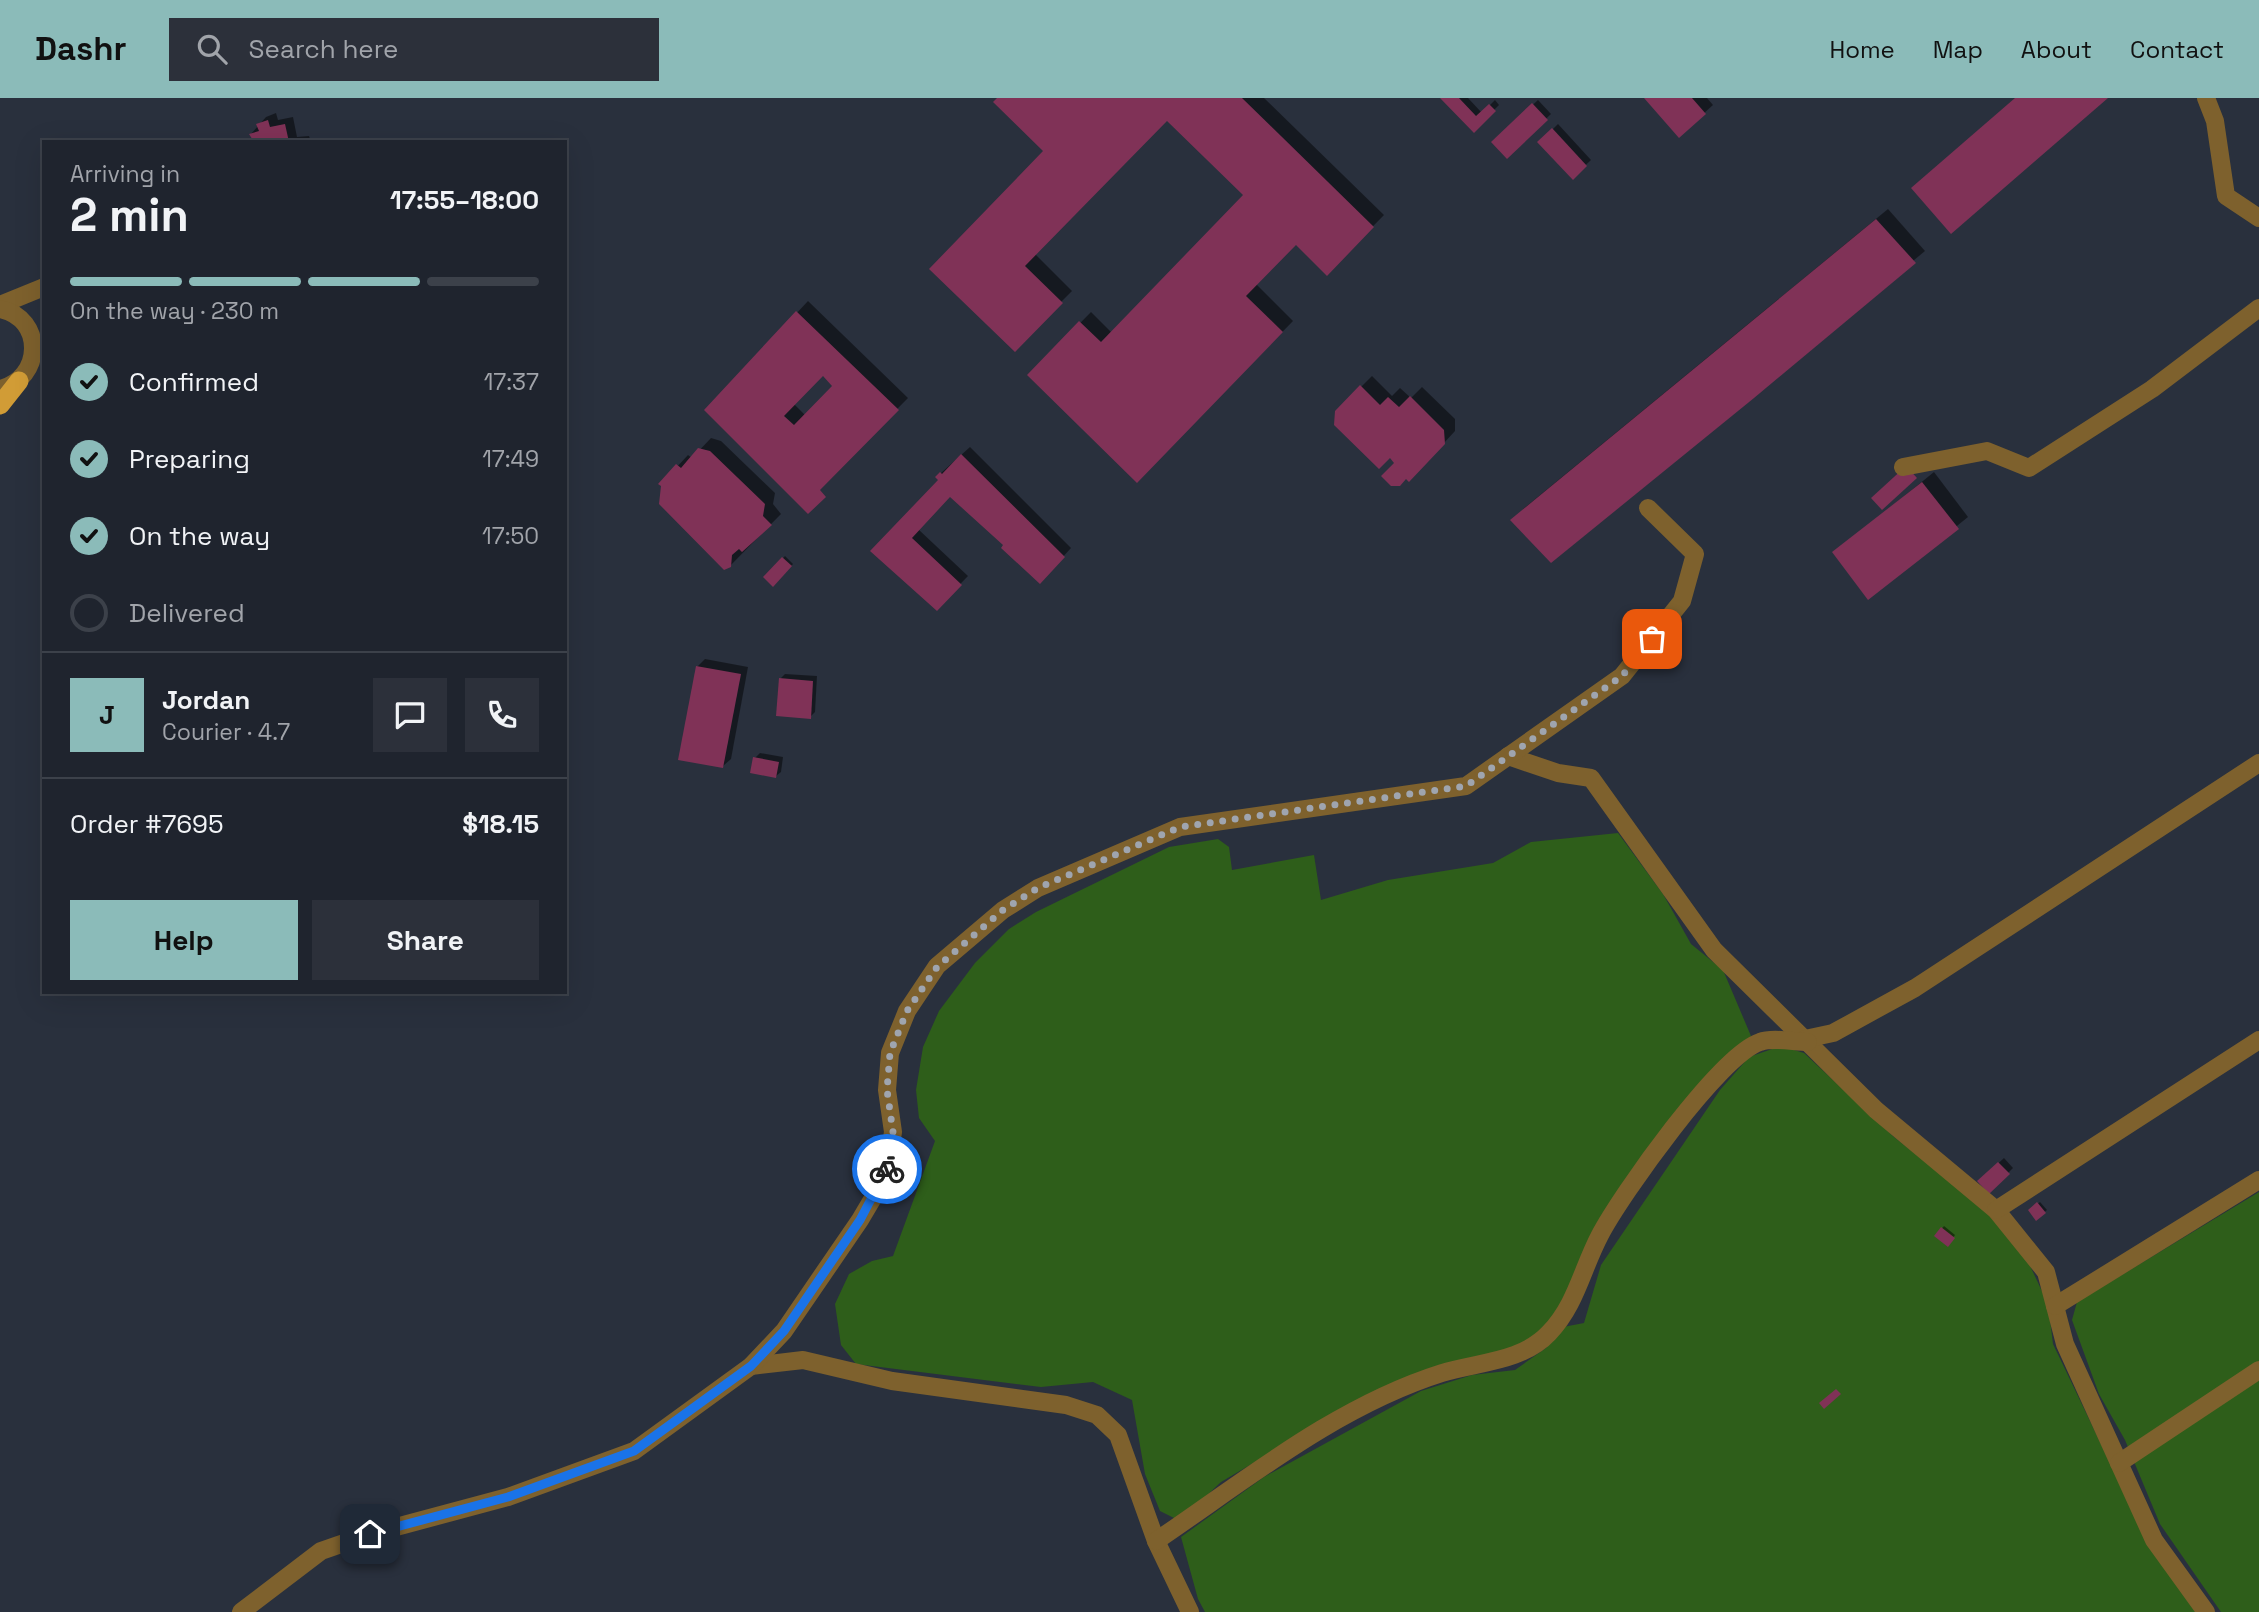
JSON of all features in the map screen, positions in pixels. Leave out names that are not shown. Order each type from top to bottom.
[{"type":"street","points":[[2206,98],[2215,121],[2226,196],[2259,218]]},
{"type":"street","points":[[0,307],[42,288]]},
{"type":"street","points":[[0,307],[20,318],[30,329],[34,343],[34,357],[8,388]]},
{"type":"street","points":[[1903,467],[1987,451],[2029,468],[2152,389],[2259,308]]},
{"type":"street","points":[[8,388],[42,359]]},
{"type":"street","points":[[241,1612],[321,1551],[370,1534],[508,1497],[634,1451],[751,1366],[784,1331],[860,1220],[886,1176],[893,1132],[887,1090],[890,1053],[907,1011],[937,967],[969,936],[1038,888],[1180,827],[1466,786],[1622,676],[1682,601],[1695,554],[1648,509]]},
{"type":"street","points":[[1508,756],[1558,773],[1591,778],[1714,950],[1876,1110],[1996,1210],[2046,1272],[2065,1344],[2154,1539],[2206,1612]]},
{"type":"street","points":[[1156,1541],[1291,1449],[1369,1403],[1442,1374],[1533,1348],[1564,1314],[1581,1284],[1598,1238],[1623,1194],[1704,1091],[1740,1055],[1761,1041],[1806,1041],[1833,1033],[1915,988],[2259,763]]},
{"type":"street","points":[[1996,1210],[2259,1040]]},
{"type":"street","points":[[2055,1306],[2259,1180]]},
{"type":"street","points":[[751,1366],[803,1360],[892,1381],[1066,1405],[1097,1415],[1118,1435],[1156,1541],[1190,1612]]},
{"type":"street","points":[[2119,1463],[2259,1370]]},
{"type":"green space","points":[[1618,833],[1663,894],[1691,944],[1723,970],[1751,1036],[1691,1094],[1565,1307],[1536,1340],[1330,1418],[1221,1482],[1180,1521],[1160,1511],[1145,1474],[1132,1400],[1093,1382],[1041,1387],[856,1364],[841,1345],[835,1304],[849,1274],[872,1261],[893,1256],[935,1141],[919,1118],[916,1090],[923,1047],[939,1011],[975,963],[1009,929],[1036,912],[1169,847],[1218,839],[1229,847],[1232,870],[1314,855],[1321,900],[1388,880],[1493,863],[1531,842]]},
{"type":"green space","points":[[1781,1046],[1804,1053],[1894,1137],[1984,1208],[2025,1255],[2048,1304],[2053,1344],[2149,1544],[2198,1612],[1205,1612],[1198,1599],[1181,1537],[1264,1477],[1421,1391],[1472,1375],[1515,1370],[1546,1348],[1563,1327],[1584,1323],[1601,1265],[1720,1090],[1749,1057]]},
{"type":"green space","points":[[2259,1192],[2259,1612],[2221,1612],[2160,1524],[2125,1440],[2099,1394],[2072,1320],[2077,1302]]},
{"type":"building","points":[[997,98],[1242,98],[1374,227],[1327,276],[1296,245],[1246,296],[1283,332],[1137,483],[1027,375],[1079,321],[1101,342],[1243,195],[1167,121],[1025,266],[1063,303],[1015,352],[929,269],[1043,151],[993,102]]},
{"type":"building","points":[[1440,98],[1459,98],[1476,116],[1489,104],[1496,111],[1474,133]]},
{"type":"building","points":[[1644,98],[1692,98],[1706,114],[1679,138]]},
{"type":"building","points":[[2015,98],[2108,98],[1951,234],[1911,188]]},
{"type":"building","points":[[1532,103],[1548,120],[1507,159],[1491,142]]},
{"type":"building","points":[[268,120],[270,127],[285,124],[289,140],[253,140],[249,134],[259,131],[256,124]]},
{"type":"building","points":[[1552,128],[1587,166],[1573,180],[1537,142]]},
{"type":"building","points":[[1876,219],[1916,263],[1754,398],[1551,563],[1510,520]]},
{"type":"building","points":[[796,311],[899,410],[820,490],[826,497],[808,514],[704,410]],"holes":[[[823,376],[832,386],[794,425],[784,416]]]},
{"type":"building","points":[[1360,385],[1380,405],[1388,397],[1399,407],[1410,396],[1444,430],[1445,444],[1409,482],[1406,479],[1400,486],[1391,486],[1381,476],[1394,463],[1390,458],[1379,469],[1334,425],[1335,411]]},
{"type":"building","points":[[698,448],[710,451],[765,504],[763,516],[772,525],[742,552],[739,549],[732,555],[731,567],[724,570],[659,504],[661,486],[658,484],[676,464],[681,468]]},
{"type":"building","points":[[961,454],[1065,557],[1040,584],[1001,548],[1003,545],[950,497],[912,538],[962,585],[937,611],[870,551],[938,480],[935,477],[940,472],[942,474]]},
{"type":"building","points":[[1906,466],[1917,478],[1882,510],[1871,498]]},
{"type":"building","points":[[1922,482],[1959,529],[1868,600],[1832,552]]},
{"type":"building","points":[[782,557],[792,566],[773,587],[763,577]]},
{"type":"building","points":[[696,666],[741,674],[723,768],[678,760]]},
{"type":"building","points":[[779,678],[813,681],[811,719],[776,716]]},
{"type":"building","points":[[753,757],[779,762],[776,778],[750,773]]},
{"type":"building","points":[[1998,1162],[2010,1174],[1989,1194],[1977,1181]]},
{"type":"building","points":[[2037,1202],[2046,1213],[2036,1221],[2028,1210]]},
{"type":"building","points":[[1941,1227],[1955,1238],[1948,1247],[1934,1236]]},
{"type":"building","points":[[1836,1389],[1841,1394],[1824,1409],[1819,1403]]},
{"type":"way so far","points":[[887,1169],[893,1132],[887,1090],[890,1053],[907,1011],[937,967],[969,936],[1003,910],[1038,888],[1180,827],[1466,786],[1622,676],[1652,639]]},
{"type":"route","points":[[370,1534],[508,1497],[634,1451],[751,1366],[784,1331],[860,1220],[886,1176],[887,1169]]}]
